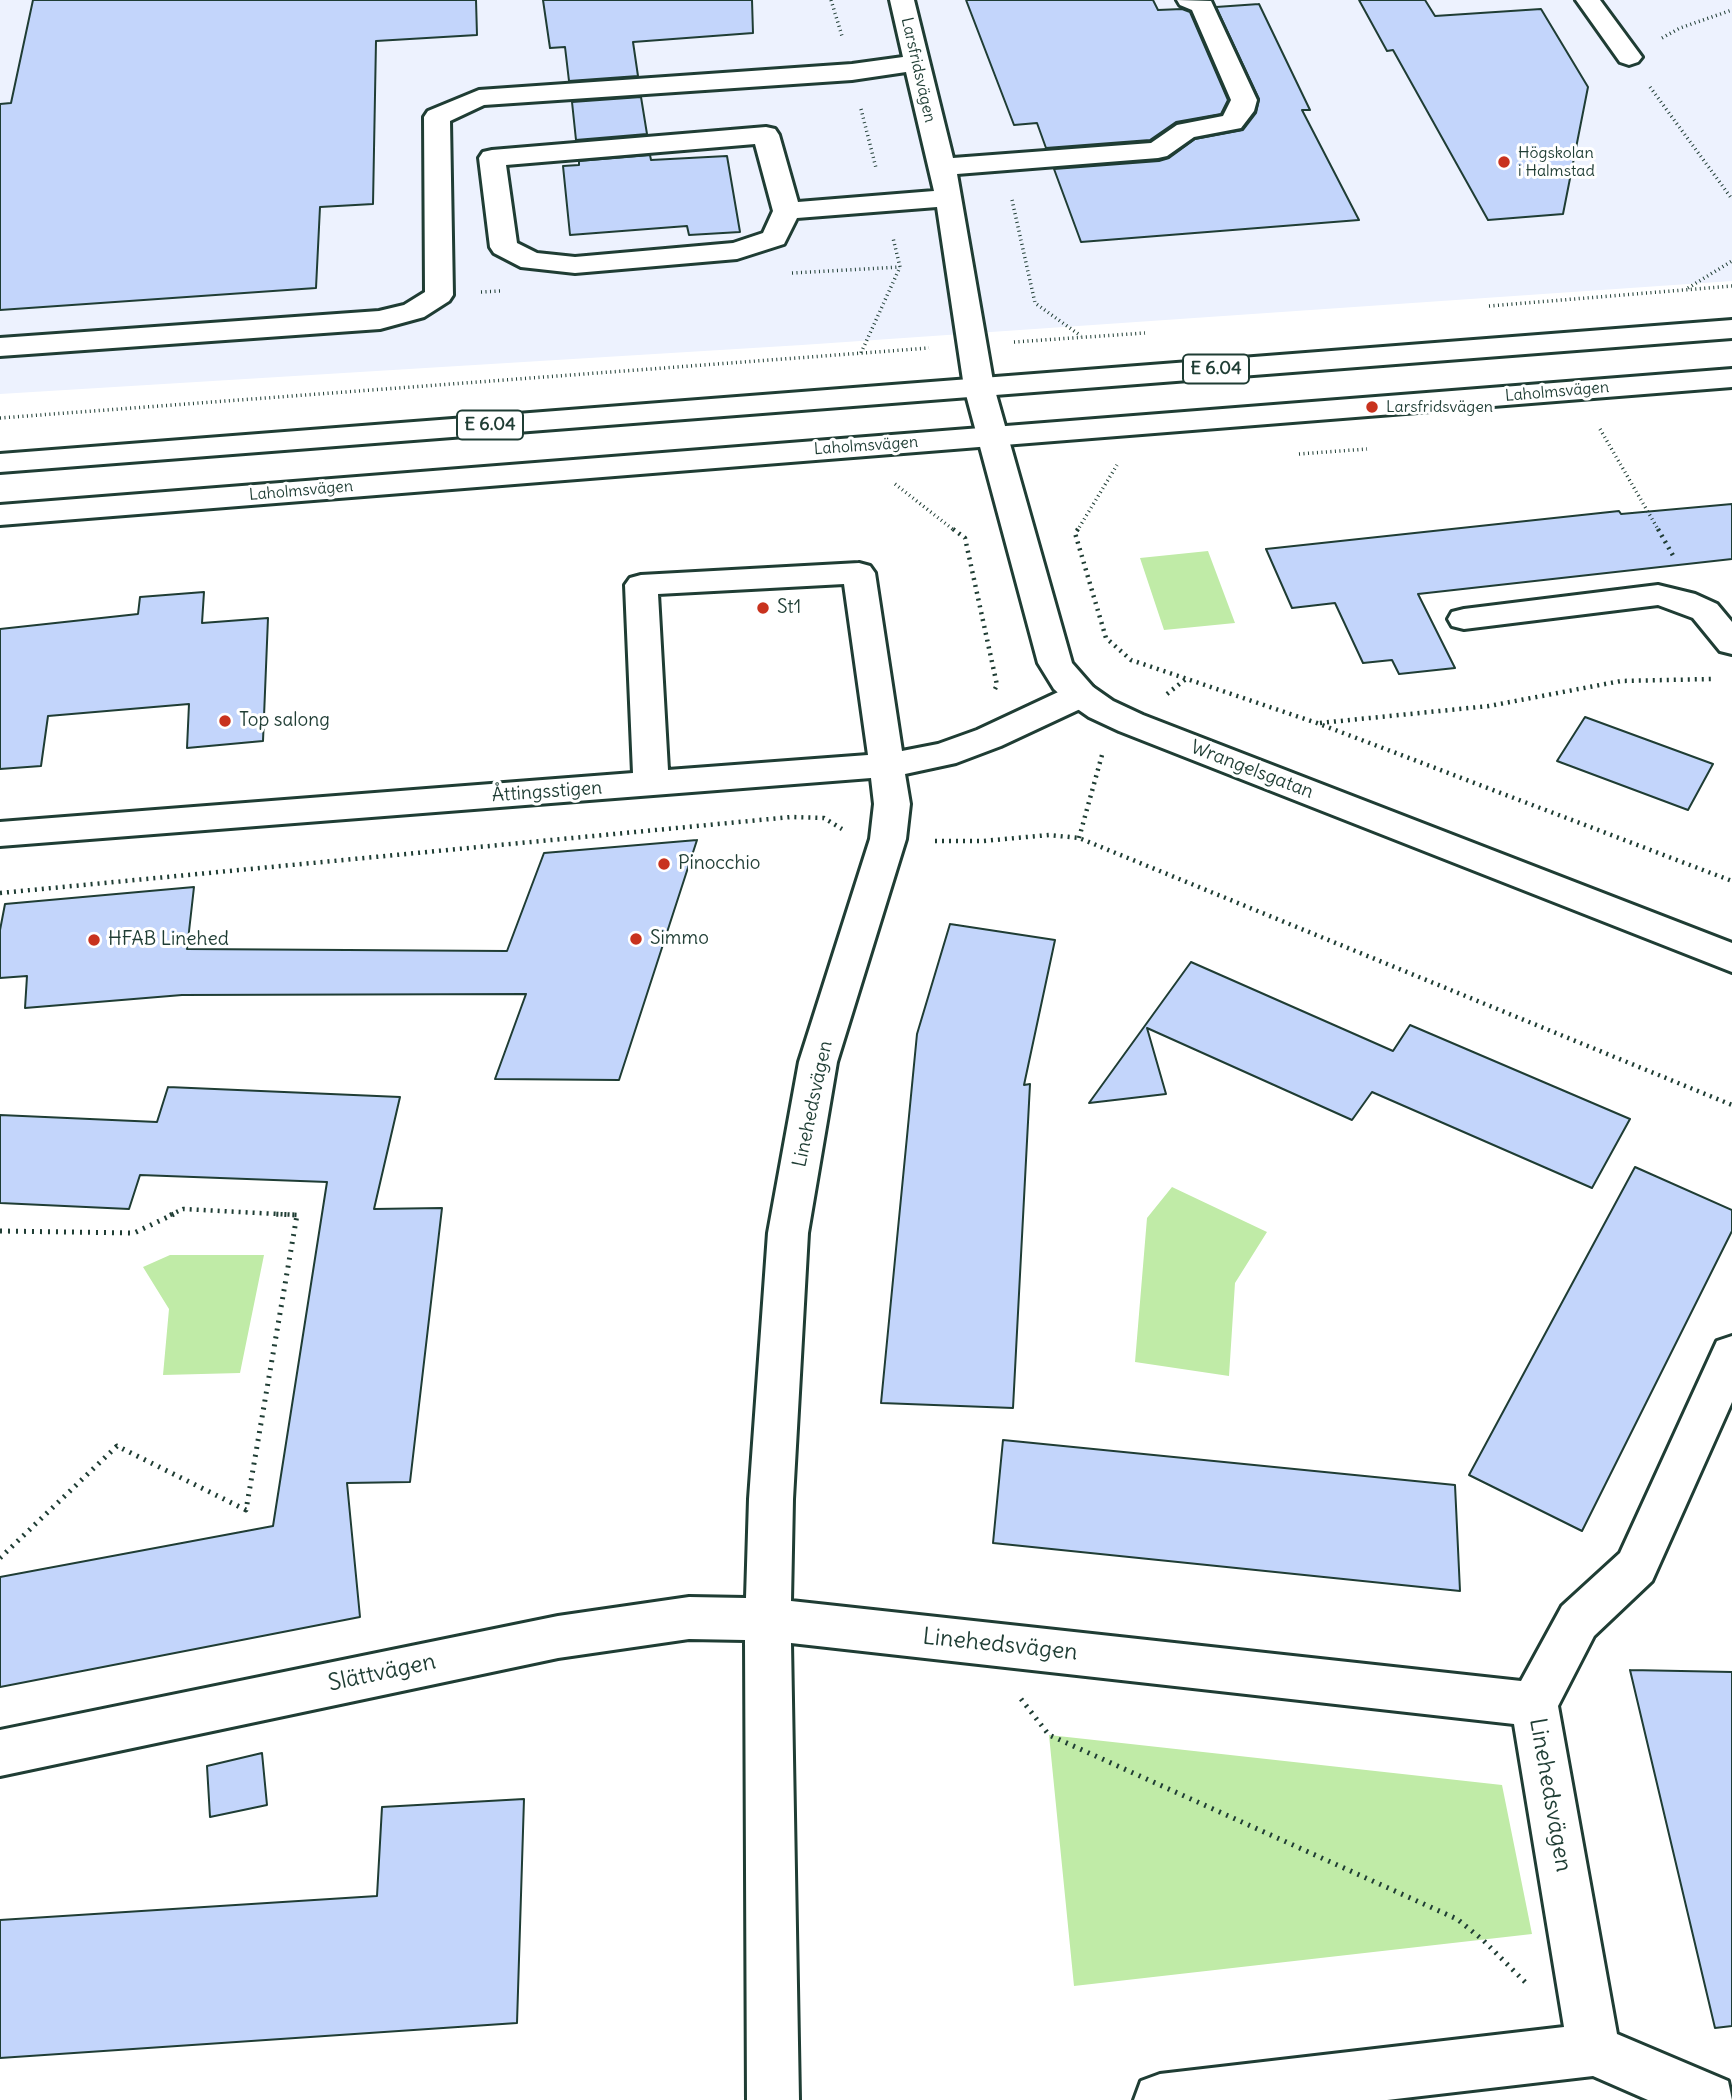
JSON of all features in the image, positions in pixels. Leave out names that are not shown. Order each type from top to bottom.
[{"type":"main road","name":"Larsfridsvägen","points":[[902,0],[949,198],[979,387]]},
{"type":"main road","points":[[941,167],[1158,150],[1186,131],[1232,122],[1241,111],[1244,100],[1202,6],[1189,0]]},
{"type":"main road","points":[[1588,0],[1629,57]]},
{"type":"main road","points":[[759,107],[787,211],[774,238],[737,251],[575,265],[531,261],[504,247],[492,158],[759,107],[852,72],[916,64]]},
{"type":"main road","points":[[0,347],[380,320],[414,311],[439,295],[437,117],[479,98],[759,107]]},
{"type":"main road","points":[[787,211],[949,198]]},
{"type":"main road","name":"E 6.04","points":[[0,463],[1732,329]]},
{"type":"main road","name":"Laholmsvägen","points":[[0,515],[1732,378]]},
{"type":"main road","name":"Wrangelsgatan","points":[[979,387],[1055,663],[1066,681],[1081,695],[1101,709],[1131,723],[1732,958]]},
{"type":"main road","name":"Linehedsvägen","points":[[651,784],[640,585],[859,573],[892,804],[888,839],[818,1062],[788,1233],[771,1499],[768,1619],[774,2100]]},
{"type":"main road","points":[[1464,619],[1658,595],[1684,601],[1705,611],[1732,643]]},
{"type":"main road","name":"Åttingsstigen","points":[[0,834],[888,765],[944,755],[989,738],[1081,695]]},
{"type":"main road","points":[[1534,1704],[1577,1621],[1636,1567],[1732,1354]]},
{"type":"main road","name":"Slättvägen","points":[[0,1753],[558,1637],[689,1618],[768,1619]]},
{"type":"main road","name":"Linehedsvägen","points":[[768,1619],[1534,1704],[1594,2050]]},
{"type":"main road","points":[[1160,2100],[1594,2050],[1709,2100]]},
{"type":"path","points":[[1732,10],[1680,27],[1629,57],[1732,199]]},
{"type":"path","points":[[949,198],[1011,195],[1035,303],[1082,337],[1098,378]]},
{"type":"path","points":[[1687,289],[1732,261]]},
{"type":"path","points":[[1482,307],[1732,286]]},
{"type":"path","points":[[0,418],[1152,332]]},
{"type":"path","points":[[1112,427],[1117,465],[1075,533],[1106,638],[1131,660],[1317,723],[1732,881]]},
{"type":"path","points":[[1600,429],[1705,611]]},
{"type":"path","points":[[1317,723],[1489,706],[1620,681],[1714,679]]},
{"type":"path","points":[[0,893],[791,817],[824,818],[839,825],[848,836],[888,839],[983,841],[1049,835],[1079,838],[1732,1105]]},
{"type":"path","points":[[0,1231],[134,1233],[183,1209],[297,1215],[246,1510],[117,1446],[0,1559]]},
{"type":"path","points":[[978,1643],[1049,1735],[1457,1919],[1483,1940],[1529,1986]]},
{"type":"shaded area","points":[[0,0],[1732,0],[1732,281],[802,345],[0,394]]},
{"type":"green space","points":[[1208,551],[1235,623],[1164,630],[1140,558]]},
{"type":"green space","points":[[1172,1187],[1267,1232],[1235,1283],[1229,1376],[1135,1362],[1147,1218]]},
{"type":"green space","points":[[170,1255],[264,1255],[240,1373],[163,1375],[169,1309],[143,1267]]},
{"type":"green space","points":[[1049,1735],[1502,1785],[1532,1934],[1074,1986]]},
{"type":"building","points":[[33,0],[476,0],[477,35],[376,41],[373,204],[320,207],[316,288],[0,310],[0,104],[11,103]]},
{"type":"building","points":[[543,0],[752,0],[753,33],[633,42],[638,76],[569,81],[565,47],[550,48]]},
{"type":"building","points":[[966,0],[1153,0],[1158,10],[1182,9],[1190,12],[1228,100],[1221,114],[1176,122],[1150,140],[1046,148],[1037,123],[1014,125]]},
{"type":"building","name":"Högskolan i Halmstad","points":[[1359,0],[1425,0],[1435,16],[1541,9],[1588,87],[1563,214],[1488,220],[1393,50],[1387,51]]},
{"type":"building","points":[[1259,4],[1310,110],[1302,110],[1359,220],[1081,242],[1054,169],[1159,161],[1169,158],[1195,139],[1243,130],[1256,113],[1259,99],[1216,7]]},
{"type":"building","points":[[641,97],[647,134],[576,140],[572,102]]},
{"type":"building","points":[[650,155],[651,160],[727,156],[740,232],[689,235],[687,226],[570,235],[563,166],[579,165],[579,161]]},
{"type":"building","points":[[1732,504],[1732,559],[1418,594],[1455,668],[1399,674],[1392,660],[1363,663],[1335,603],[1292,608],[1266,549],[1619,511],[1621,514]]},
{"type":"building","points":[[204,592],[202,623],[268,618],[263,741],[187,748],[189,704],[48,716],[41,766],[0,769],[0,629],[138,614],[140,597]]},
{"type":"building","points":[[1585,717],[1713,764],[1688,810],[1557,761]]},
{"type":"building","points":[[697,840],[619,1080],[495,1079],[526,994],[182,995],[25,1008],[27,976],[0,978],[0,930],[5,904],[194,887],[187,949],[507,951],[544,853]]},
{"type":"building","points":[[950,924],[1055,940],[1024,1085],[1030,1084],[1013,1408],[881,1403],[917,1034]]},
{"type":"building","points":[[1191,962],[1393,1051],[1410,1025],[1630,1119],[1592,1188],[1372,1092],[1352,1120],[1147,1028],[1166,1094],[1089,1103]]},
{"type":"building","points":[[168,1087],[400,1097],[374,1209],[442,1208],[410,1482],[347,1483],[360,1617],[0,1687],[0,1577],[273,1526],[327,1182],[140,1175],[129,1209],[0,1203],[0,1115],[157,1122]]},
{"type":"building","points":[[1635,1167],[1732,1210],[1732,1231],[1582,1531],[1469,1475]]},
{"type":"building","points":[[1003,1440],[1455,1485],[1460,1591],[993,1543]]},
{"type":"building","points":[[1630,1670],[1732,1672],[1732,2026],[1715,2028]]},
{"type":"building","points":[[262,1753],[267,1805],[210,1817],[207,1766]]},
{"type":"building","points":[[524,1799],[517,2023],[0,2058],[0,1920],[377,1896],[382,1807]]},
{"type":"place","name":"Högskolan i Halmstad","points":[[1504,162]]},
{"type":"place","name":"Larsfridsvägen","points":[[1372,407]]},
{"type":"place","name":"St1","points":[[763,608]]},
{"type":"place","name":"Top salong","points":[[225,721]]},
{"type":"place","name":"Pinocchio","points":[[664,864]]},
{"type":"place","name":"Simmo","points":[[636,939]]},
{"type":"place","name":"HFAB Linehed","points":[[94,940]]}]
